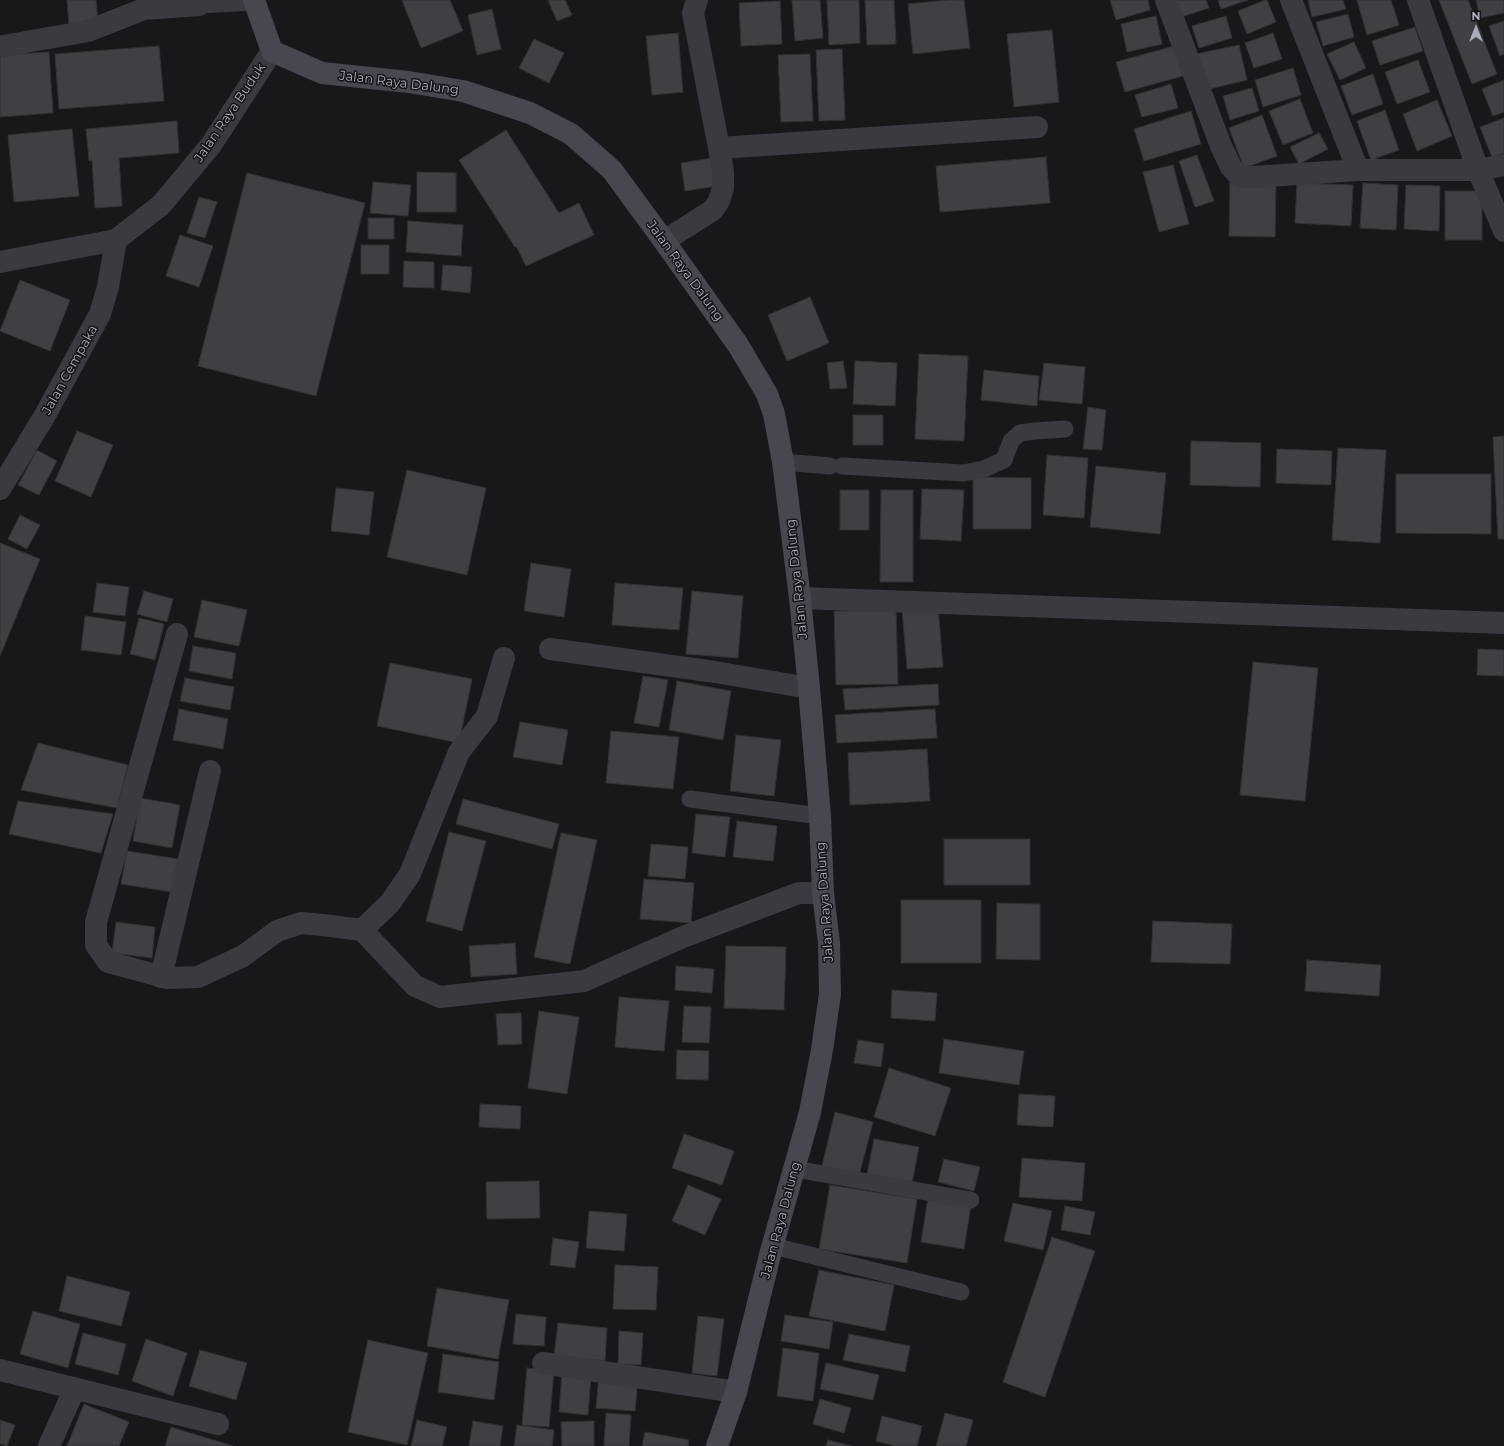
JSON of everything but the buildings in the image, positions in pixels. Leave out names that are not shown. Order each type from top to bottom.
[{"type":"main road","points":[[254,1],[272,51]]},
{"type":"main road","name":"Jalan Raya Dalung","points":[[272,51],[322,73],[409,82],[463,91],[530,113],[571,134],[612,170],[664,241],[738,345],[767,394],[774,414],[783,462],[800,598],[809,688],[820,816],[823,892],[829,942],[830,994],[822,1050],[810,1112],[773,1246],[736,1392],[717,1446]]},
{"type":"street","points":[[664,241],[713,210],[719,201],[723,188],[720,148],[693,13],[697,0]]},
{"type":"street","points":[[1166,0],[1221,146],[1231,167],[1239,176],[1253,177],[1358,170],[1478,170],[1504,165]]},
{"type":"street","points":[[1291,0],[1358,170]]},
{"type":"street","points":[[1418,0],[1478,170],[1504,230]]},
{"type":"street","points":[[3,46],[88,31],[144,9],[199,5]]},
{"type":"street","name":"Jalan Raya Buduk","points":[[0,262],[116,240],[161,205],[211,145],[272,51]]},
{"type":"street","points":[[720,148],[1037,127]]},
{"type":"street","name":"Jalan Cempaka","points":[[0,489],[44,417],[100,314],[108,287],[116,240]]},
{"type":"street","points":[[800,598],[1504,623]]},
{"type":"street","points":[[177,634],[96,922],[96,945],[108,962],[161,977],[198,977],[243,956],[277,931],[301,923],[362,930],[415,986],[440,998],[584,981],[683,937],[799,892],[823,892]]},
{"type":"street","points":[[550,649],[715,672],[809,688]]},
{"type":"street","points":[[362,930],[390,903],[410,874],[459,752],[487,716],[504,658]]},
{"type":"street","points":[[161,977],[210,771]]},
{"type":"street","points":[[543,1363],[736,1392]]},
{"type":"street","points":[[0,1370],[218,1424]]},
{"type":"street","points":[[49,1446],[75,1388]]},
{"type":"lane","points":[[199,5],[254,1]]},
{"type":"lane","points":[[783,462],[962,473],[984,469],[1004,460],[1011,441],[1020,433],[1065,429]]},
{"type":"lane","points":[[690,799],[820,816]]},
{"type":"lane","points":[[795,1169],[971,1200]]},
{"type":"lane","points":[[773,1246],[961,1292]]}]
